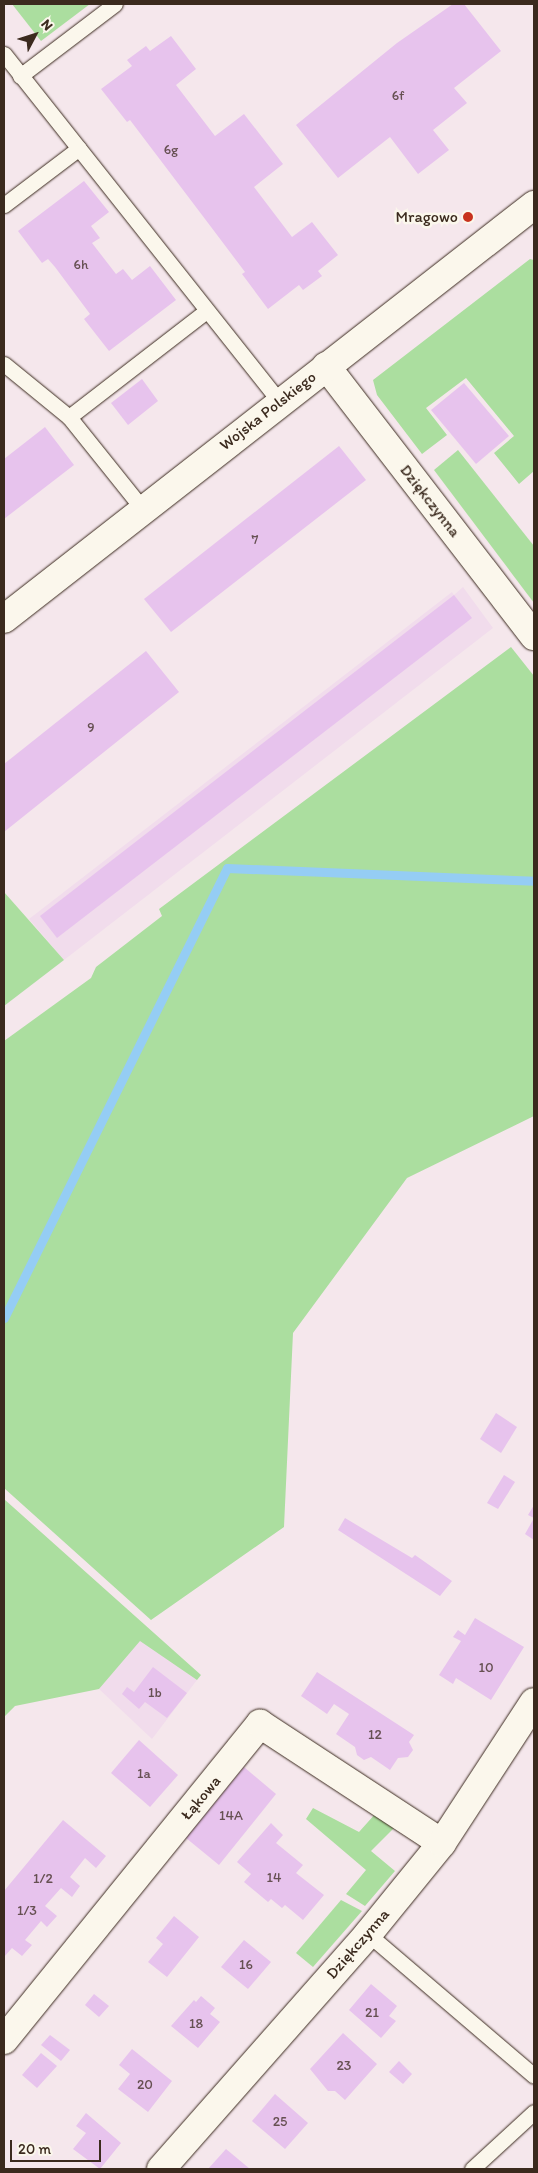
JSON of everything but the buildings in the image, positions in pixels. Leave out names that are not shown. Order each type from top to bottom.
[{"type":"street","name":"Wojska Polskiego","points":[[4,619],[142,508],[326,366],[532,212]]},
{"type":"street","name":"Dziękczynna","points":[[326,366],[534,636]]},
{"type":"street","name":"Dziękczynna","points":[[162,2169],[368,1934],[442,1843],[534,1702]]},
{"type":"street","name":"Łąkowa","points":[[4,2040],[260,1724],[442,1843]]},
{"type":"lane","points":[[20,76],[115,4]]},
{"type":"lane","points":[[4,54],[280,402]]},
{"type":"lane","points":[[4,205],[79,148]]},
{"type":"lane","points":[[69,417],[206,311]]},
{"type":"lane","points":[[4,364],[69,417],[142,508]]},
{"type":"lane","points":[[368,1934],[534,2076]]},
{"type":"lane","points":[[472,2169],[534,2112]]},
{"type":"shaded area","points":[[463,587],[493,628],[64,960],[29,919],[452,592],[454,595]]},
{"type":"shaded area","points":[[140,1640],[197,1680],[152,1739],[99,1689]]},
{"type":"green space","points":[[12,4],[90,4],[41,41]]},
{"type":"green space","points":[[530,259],[534,260],[534,471],[519,484],[494,453],[514,436],[466,378],[426,408],[447,435],[422,454],[377,395],[373,380]]},
{"type":"green space","points":[[458,450],[534,546],[534,603],[434,470]]},
{"type":"green space","points":[[511,647],[534,676],[534,1116],[407,1178],[293,1333],[284,1527],[151,1620],[4,1488],[4,1041],[91,978],[96,967],[162,916],[159,909]]},
{"type":"green space","points":[[4,892],[64,960],[4,1006]]},
{"type":"green space","points":[[4,1499],[201,1675],[197,1680],[140,1641],[99,1689],[15,1706],[4,1717]]},
{"type":"green space","points":[[313,1808],[359,1832],[376,1813],[396,1826],[371,1851],[395,1871],[365,1906],[346,1894],[366,1870],[306,1819]]},
{"type":"green space","points":[[341,1900],[362,1911],[313,1967],[296,1953]]},
{"type":"waterway","points":[[4,1318],[227,868],[534,881]]},
{"type":"place","name":"Mragowo","points":[[468,217]]}]
